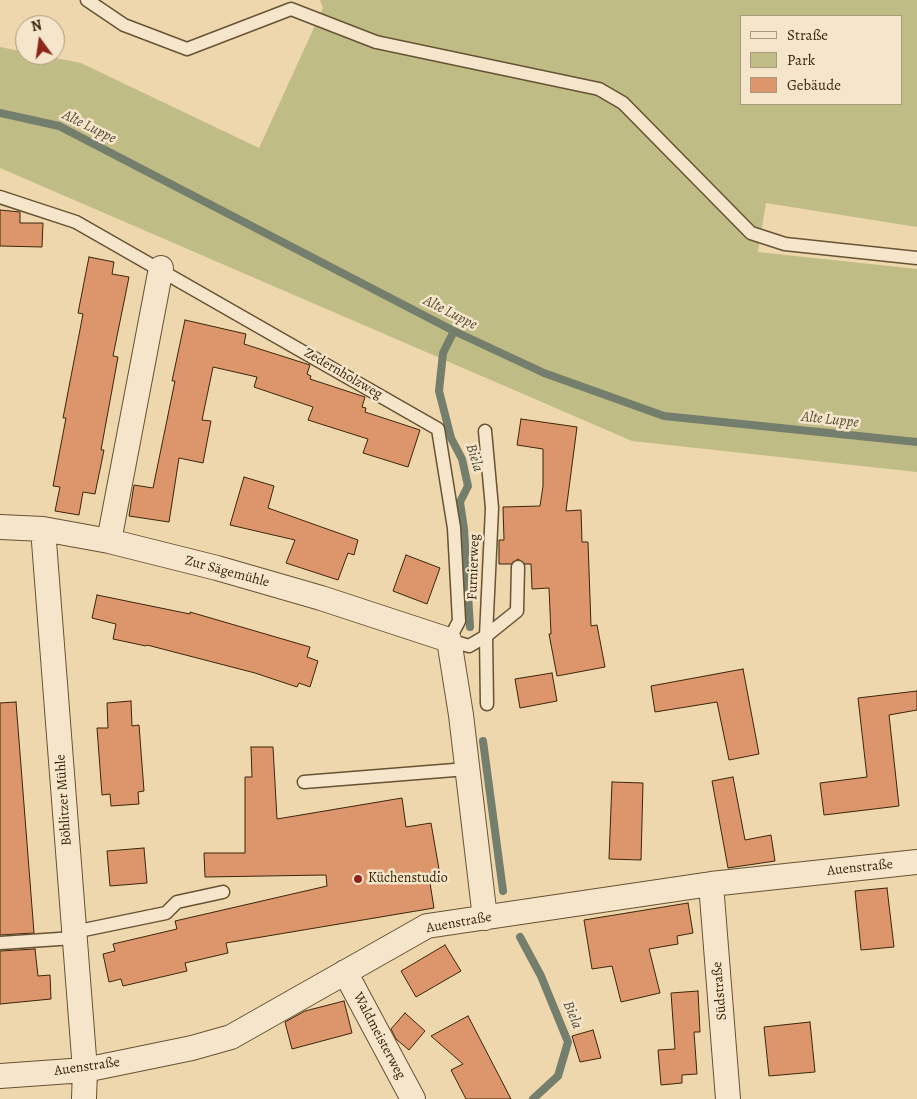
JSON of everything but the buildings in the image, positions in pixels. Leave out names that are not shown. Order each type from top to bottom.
[{"type":"street","points":[[109,541],[161,268]]},
{"type":"street","name":"Zur Sägemühle","points":[[0,527],[43,529],[109,541],[218,568],[321,598],[449,640]]},
{"type":"street","name":"Böhlitzer Mühle","points":[[43,529],[84,1070],[84,1099]]},
{"type":"street","points":[[449,640],[485,918]]},
{"type":"street","name":"Auenstraße","points":[[0,1076],[84,1070],[192,1048],[231,1037],[427,926],[711,884],[917,862]]},
{"type":"street","name":"Südstraße","points":[[711,884],[728,1099]]},
{"type":"street","name":"Waldmeisterweg","points":[[345,972],[413,1099]]},
{"type":"lane","points":[[88,0],[124,25],[187,50],[291,9],[376,42],[599,89],[623,103],[751,233],[785,244],[917,258]]},
{"type":"lane","name":"Zedernholzweg","points":[[0,196],[76,222],[161,268],[438,429],[454,528],[460,621],[449,640]]},
{"type":"lane","name":"Furnierweg","points":[[485,430],[492,508],[486,636],[487,704]]},
{"type":"lane","points":[[449,640],[469,646],[486,636],[517,611],[518,567]]},
{"type":"lane","points":[[304,782],[467,769]]},
{"type":"lane","points":[[0,943],[74,935],[166,913],[177,902],[223,892]]},
{"type":"green space","points":[[320,0],[917,0],[917,227],[766,203],[758,252],[917,269],[917,472],[632,441],[0,168],[0,47],[15,50],[15,65],[65,65],[65,60],[81,63],[259,148],[323,8]]},
{"type":"waterway","name":"Alte Luppe","points":[[0,113],[59,126],[454,331],[544,373],[664,416],[917,442]]},
{"type":"waterway","name":"Biela","points":[[454,331],[443,353],[439,391],[451,438],[462,459],[468,486],[460,502],[464,529],[470,627]]},
{"type":"waterway","name":"Biela","points":[[483,741],[503,891]]},
{"type":"waterway","name":"Biela","points":[[520,937],[541,976],[568,1042],[558,1076],[533,1099]]},
{"type":"place","name":"Küchenstudio","points":[[358,879]]}]
